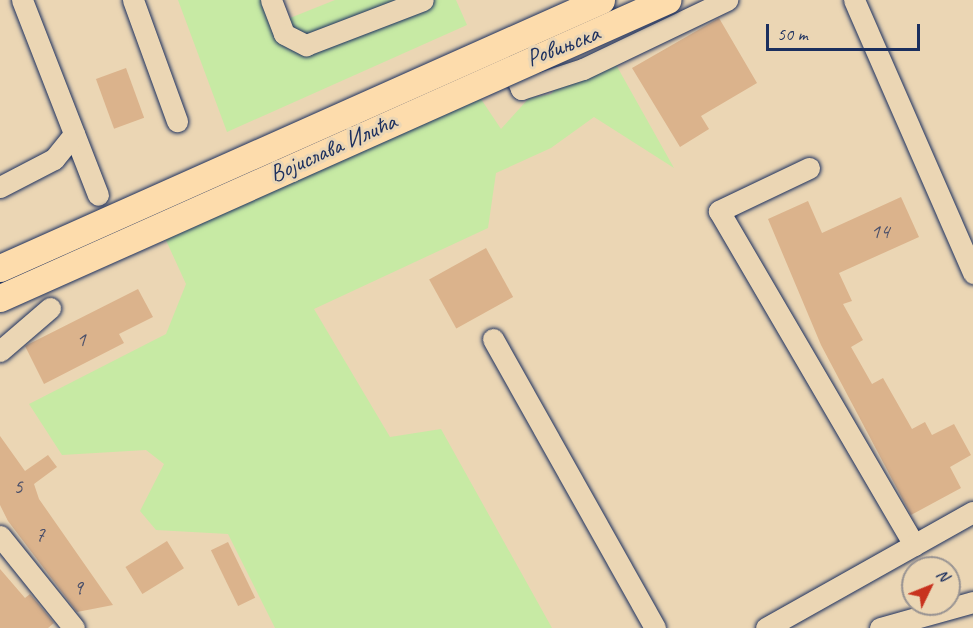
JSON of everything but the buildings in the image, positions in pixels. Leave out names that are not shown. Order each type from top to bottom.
[{"type":"main road","name":"Војислава Илића","points":[[0,268],[601,0]]},
{"type":"main road","name":"Војислава Илића","points":[[0,298],[667,0]]},
{"type":"street","points":[[22,0],[98,195]]},
{"type":"street","points":[[133,0],[177,121]]},
{"type":"street","points":[[270,0],[284,33],[306,45],[423,0]]},
{"type":"street","name":"Ровињска","points":[[582,0],[498,36],[521,89],[583,69],[727,0]]},
{"type":"street","points":[[854,0],[973,273]]},
{"type":"street","points":[[0,187],[54,159],[74,134]]},
{"type":"street","points":[[809,168],[720,211],[914,545]]},
{"type":"street","points":[[0,351],[50,308]]},
{"type":"street","points":[[494,339],[656,628]]},
{"type":"street","points":[[766,628],[973,512]]},
{"type":"street","points":[[0,536],[72,627]]},
{"type":"street","points":[[880,628],[973,602]]},
{"type":"green space","points":[[178,0],[271,0],[280,22],[335,0],[456,0],[467,25],[227,132]]},
{"type":"green space","points":[[610,54],[674,168],[594,117],[551,148],[496,173],[488,228],[314,309],[390,437],[441,429],[552,628],[275,628],[228,534],[156,530],[140,511],[164,464],[146,450],[62,455],[29,404],[166,334],[186,284],[164,236],[479,96],[501,129],[529,98],[551,94],[565,78]]}]
